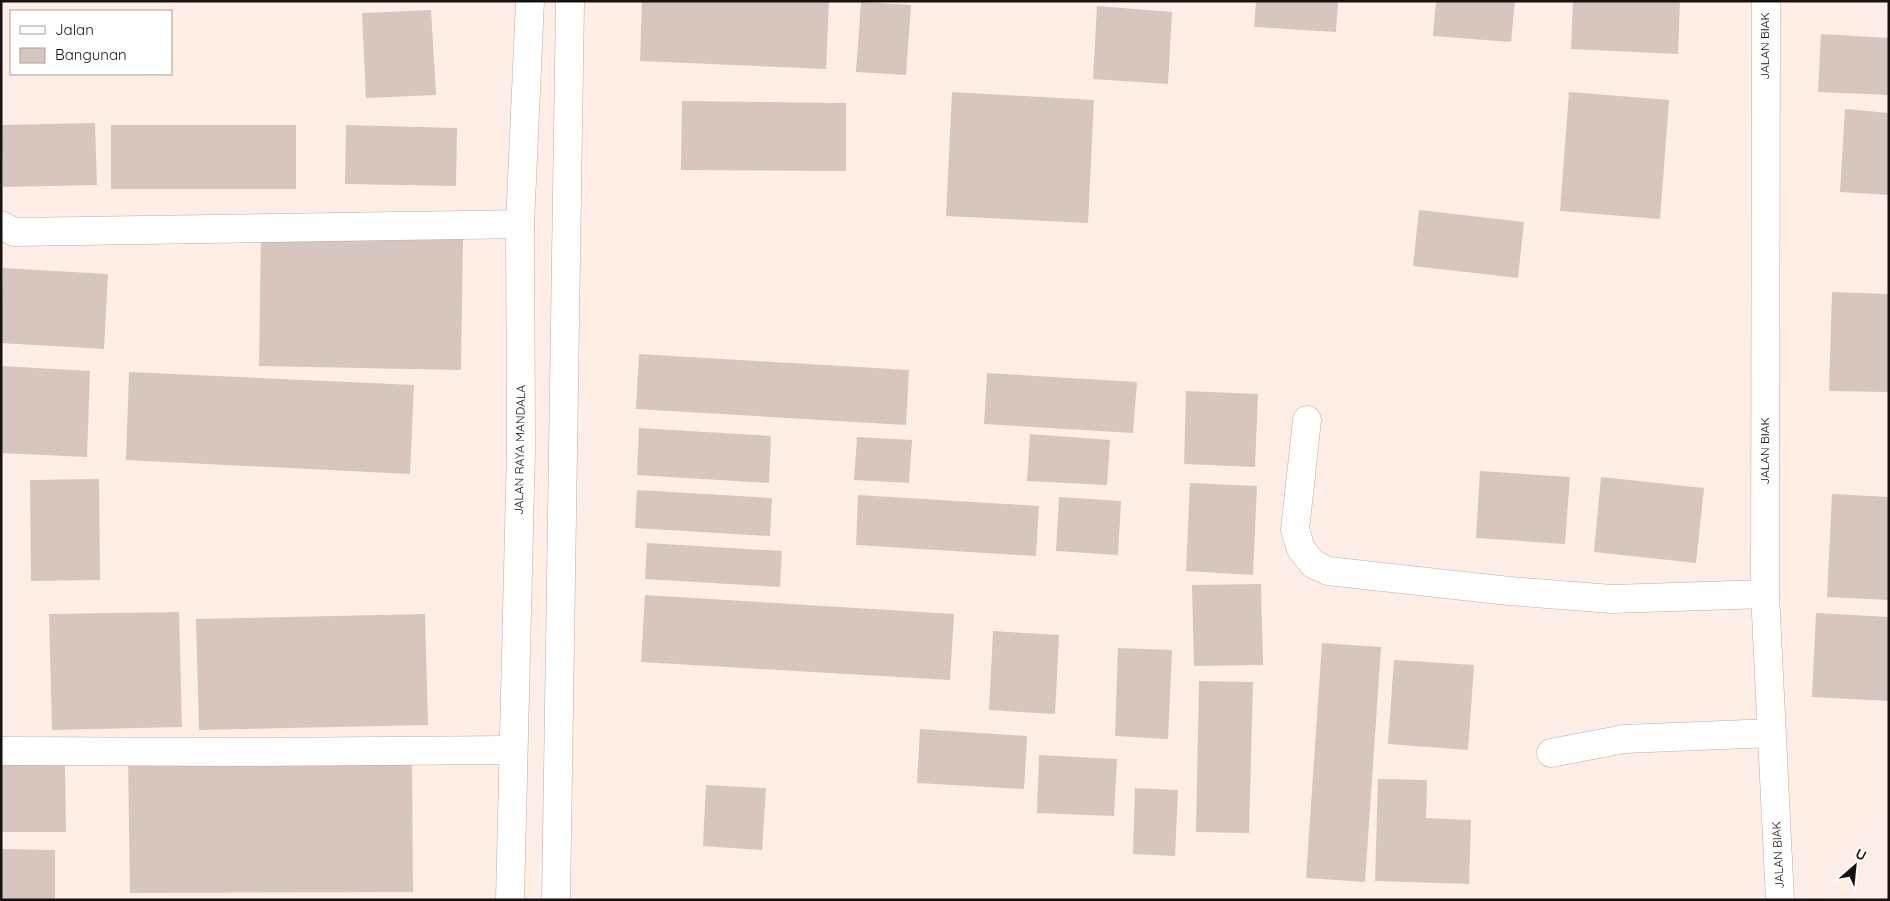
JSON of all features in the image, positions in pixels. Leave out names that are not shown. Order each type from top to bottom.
[{"type":"main road","name":"JALAN BIAK","points":[[1766,1],[1766,594],[1780,900]]},
{"type":"main road","points":[[530,4],[570,4],[556,900]]},
{"type":"main road","name":"JALAN RAYA MANDALA","points":[[510,900],[521,448],[520,224],[530,4]]},
{"type":"main road","points":[[1,225],[14,232],[520,224]]},
{"type":"main road","points":[[1307,420],[1294,530],[1302,549],[1313,564],[1328,571],[1508,591],[1612,599],[1766,594]]},
{"type":"main road","points":[[1551,753],[1624,739],[1772,733]]},
{"type":"main road","points":[[1,751],[513,750]]},
{"type":"building","points":[[642,1],[829,1],[826,69],[640,61]]},
{"type":"building","points":[[1256,1],[1338,1],[1336,32],[1254,27]]},
{"type":"building","points":[[1436,1],[1515,1],[1511,42],[1433,36]]},
{"type":"building","points":[[1573,1],[1680,1],[1678,54],[1571,49]]},
{"type":"building","points":[[861,2],[911,5],[906,75],[856,72]]},
{"type":"building","points":[[1097,6],[1172,12],[1168,84],[1093,79]]},
{"type":"building","points":[[431,10],[436,95],[366,98],[362,13]]},
{"type":"building","points":[[1821,34],[1889,38],[1889,95],[1818,92]]},
{"type":"building","points":[[952,92],[1094,100],[1088,223],[946,216]]},
{"type":"building","points":[[1569,92],[1669,100],[1660,219],[1560,211]]},
{"type":"building","points":[[682,101],[846,103],[846,171],[681,170]]},
{"type":"building","points":[[1845,109],[1889,113],[1889,195],[1840,192]]},
{"type":"building","points":[[95,123],[97,185],[3,187],[2,125]]},
{"type":"building","points":[[111,125],[296,125],[296,189],[111,189]]},
{"type":"building","points":[[346,125],[457,128],[456,186],[345,184]]},
{"type":"building","points":[[1419,210],[1524,222],[1518,278],[1413,266]]},
{"type":"building","points":[[261,231],[463,235],[461,370],[259,366]]},
{"type":"building","points":[[3,268],[108,274],[104,349],[1,343]]},
{"type":"building","points":[[1832,292],[1889,294],[1889,392],[1829,391]]},
{"type":"building","points":[[639,354],[909,370],[906,425],[636,409]]},
{"type":"building","points":[[1,366],[90,371],[87,457],[1,453]]},
{"type":"building","points":[[129,372],[414,385],[410,474],[126,460]]},
{"type":"building","points":[[987,373],[1137,382],[1133,433],[984,424]]},
{"type":"building","points":[[1186,391],[1258,394],[1255,467],[1184,464]]},
{"type":"building","points":[[639,428],[771,436],[769,483],[637,475]]},
{"type":"building","points":[[1030,434],[1110,440],[1107,485],[1027,481]]},
{"type":"building","points":[[857,437],[912,440],[909,483],[854,480]]},
{"type":"building","points":[[1480,471],[1570,477],[1565,544],[1476,538]]},
{"type":"building","points":[[1601,477],[1704,488],[1696,563],[1594,552]]},
{"type":"building","points":[[99,479],[100,580],[31,581],[30,480]]},
{"type":"building","points":[[1190,483],[1257,486],[1253,575],[1186,571]]},
{"type":"building","points":[[637,490],[772,498],[770,536],[635,528]]},
{"type":"building","points":[[1832,494],[1889,497],[1889,600],[1827,597]]},
{"type":"building","points":[[858,495],[1039,506],[1036,556],[856,545]]},
{"type":"building","points":[[1059,497],[1121,501],[1118,555],[1056,551]]},
{"type":"building","points":[[647,543],[782,551],[780,587],[645,579]]},
{"type":"building","points":[[1261,584],[1263,665],[1194,666],[1192,585]]},
{"type":"building","points":[[645,595],[954,614],[950,680],[641,662]]},
{"type":"building","points":[[179,612],[182,727],[52,730],[49,614]]},
{"type":"building","points":[[1816,613],[1889,617],[1889,701],[1812,697]]},
{"type":"building","points":[[425,614],[428,725],[199,730],[196,619]]},
{"type":"building","points":[[993,631],[1059,635],[1055,714],[989,710]]},
{"type":"building","points":[[1322,643],[1381,647],[1365,882],[1306,878]]},
{"type":"building","points":[[1118,648],[1172,650],[1168,739],[1115,736]]},
{"type":"building","points":[[1394,660],[1474,665],[1468,750],[1388,744]]},
{"type":"building","points":[[1199,681],[1253,682],[1249,833],[1196,832]]},
{"type":"building","points":[[920,729],[1027,736],[1024,789],[917,783]]},
{"type":"building","points":[[1039,755],[1117,759],[1114,816],[1037,813]]},
{"type":"building","points":[[128,760],[412,760],[413,892],[130,893]]},
{"type":"building","points":[[1,764],[65,764],[66,832],[1,832]]},
{"type":"building","points":[[1378,779],[1427,780],[1426,818],[1471,820],[1469,884],[1375,881]]},
{"type":"building","points":[[706,785],[766,788],[762,850],[703,846]]},
{"type":"building","points":[[1135,788],[1178,790],[1175,856],[1133,854]]},
{"type":"building","points":[[1,849],[55,850],[55,900],[1,900]]}]
